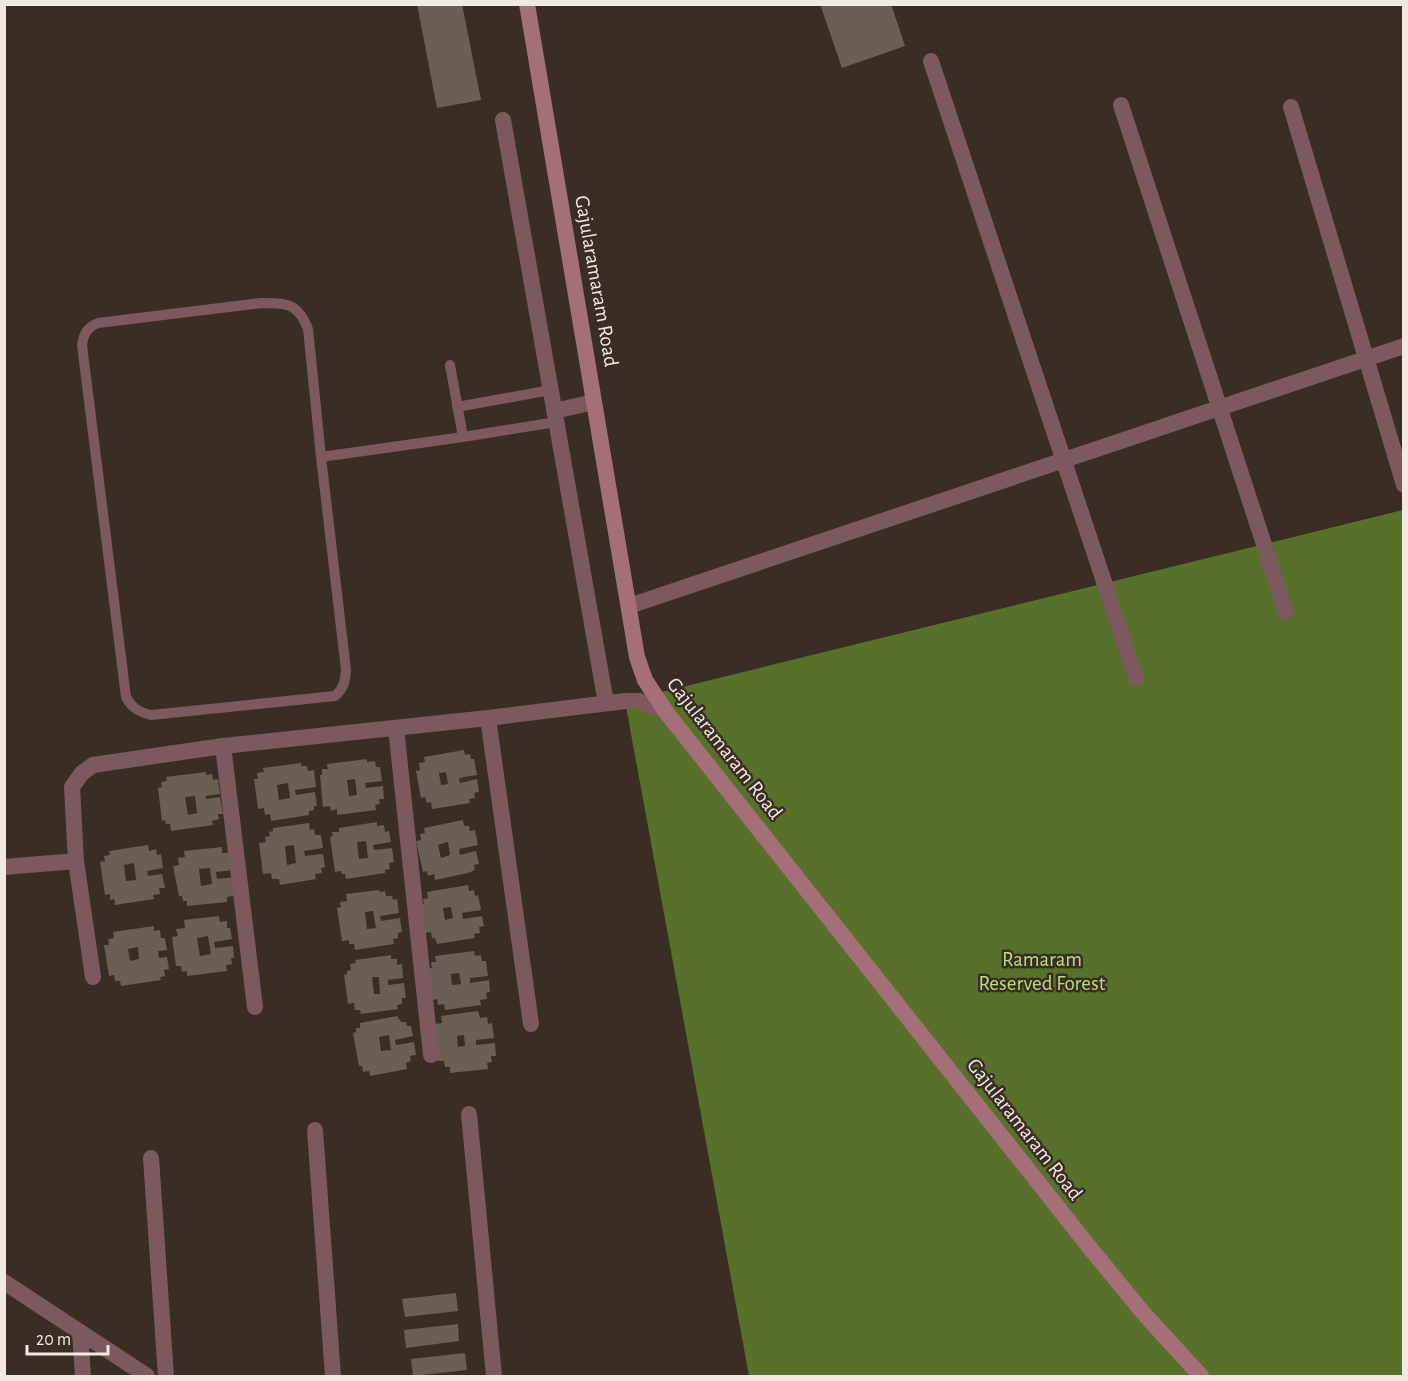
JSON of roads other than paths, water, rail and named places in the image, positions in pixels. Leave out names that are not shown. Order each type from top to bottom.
[{"type":"main road","name":"Gajularamaram Road","points":[[527,4],[637,657],[645,680],[666,712],[1131,1298],[1201,1377]]},
{"type":"street","points":[[931,62],[1136,678]]},
{"type":"street","points":[[1121,105],[1286,612]]},
{"type":"street","points":[[1292,107],[1404,486]]},
{"type":"street","points":[[503,120],[606,703]]},
{"type":"street","points":[[629,606],[1404,346]]},
{"type":"street","points":[[555,416],[594,402]]},
{"type":"street","points":[[93,976],[76,861],[72,787],[82,773],[93,765],[223,746],[606,703],[640,701],[666,712]]},
{"type":"street","points":[[488,718],[531,1024]]},
{"type":"street","points":[[396,728],[431,1055]]},
{"type":"street","points":[[223,746],[255,1007]]},
{"type":"street","points":[[4,867],[76,861]]},
{"type":"street","points":[[469,1114],[494,1377]]},
{"type":"street","points":[[315,1130],[333,1377]]},
{"type":"street","points":[[151,1158],[166,1377]]},
{"type":"street","points":[[4,1282],[147,1377]]},
{"type":"street","points":[[80,1332],[83,1377]]},
{"type":"lane","points":[[261,303],[283,303],[295,308],[303,317],[308,329],[321,457],[346,670],[342,690],[335,696],[151,715],[140,712],[130,705],[126,697],[82,345],[84,334],[89,327],[98,323],[261,303]]},
{"type":"lane","points":[[450,365],[463,437]]},
{"type":"lane","points":[[458,407],[551,390]]},
{"type":"lane","points":[[321,457],[463,437],[555,416]]},
{"type":"park label","name":"Ramaram Reserved Forest","points":[[1042,971]]}]
